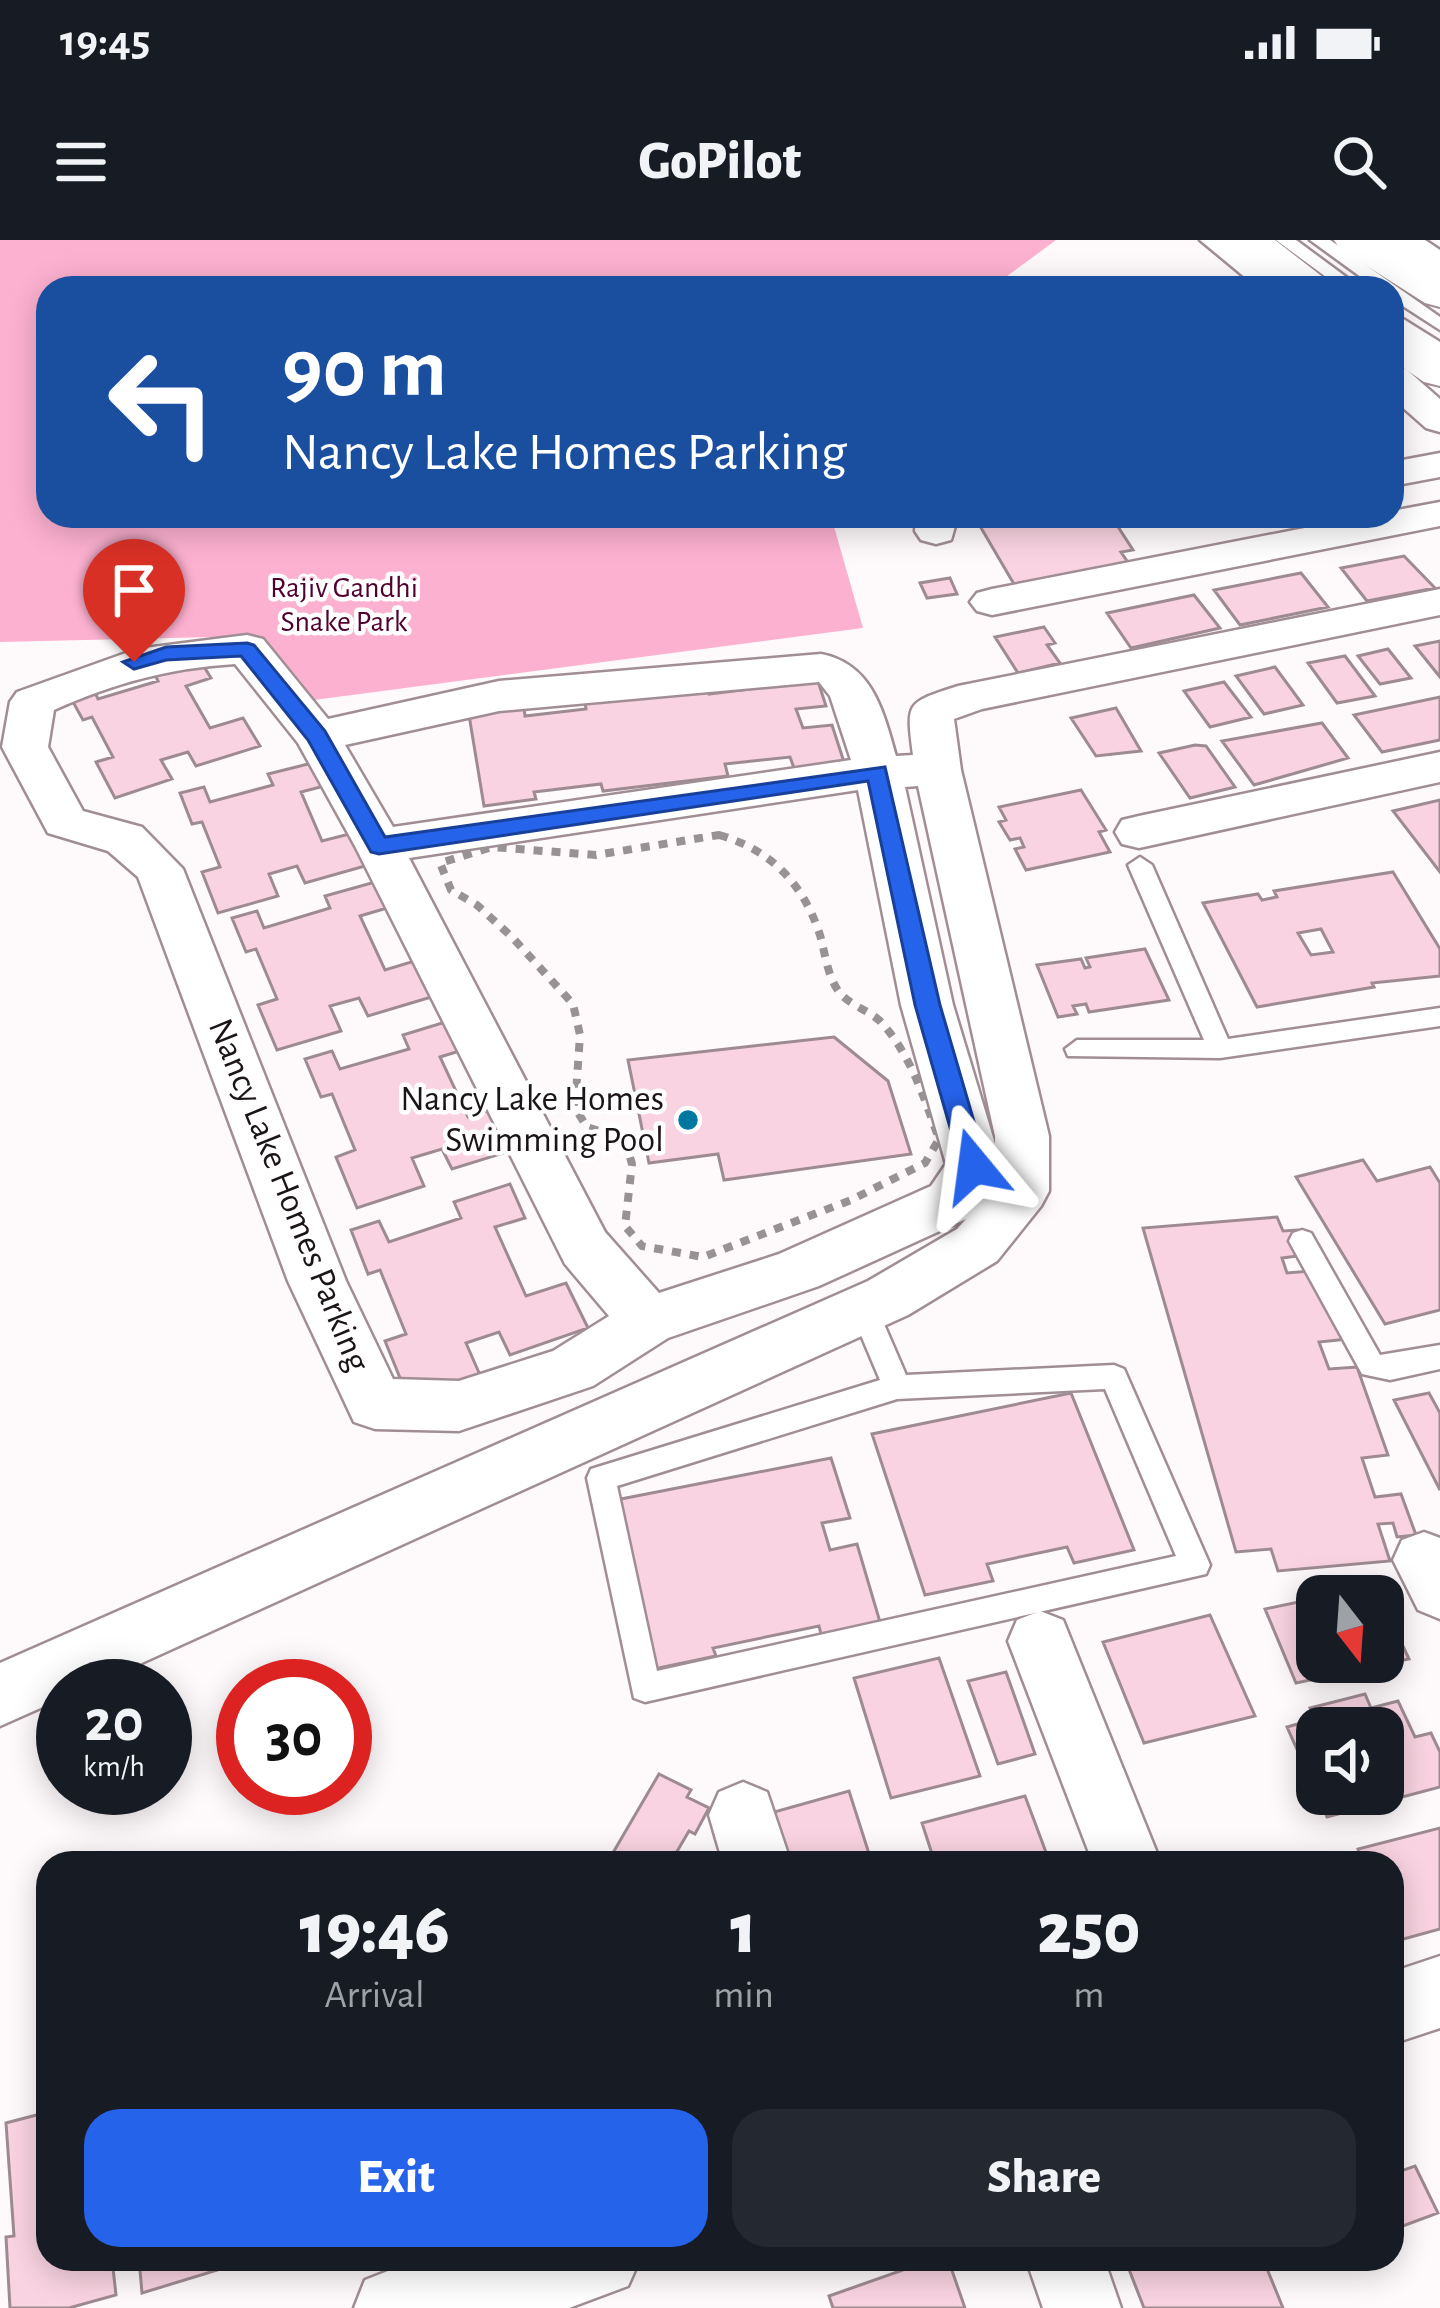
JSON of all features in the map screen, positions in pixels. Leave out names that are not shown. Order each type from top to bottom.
[{"type":"highway","points":[[1248,240],[1299,276]]},
{"type":"highway","points":[[1354,240],[1440,293]]},
{"type":"street","points":[[1218,240],[1266,276]]},
{"type":"street","points":[[1401,240],[1440,266]]},
{"type":"street","points":[[1404,472],[1440,465]]},
{"type":"street","points":[[992,602],[1273,531],[1432,554]]},
{"type":"street","points":[[0,1695],[864,1309],[977,1245],[1021,1191],[1022,1136],[938,770],[930,711],[974,696],[1234,647],[1432,554]]},
{"type":"street","name":"Nancy Lake Homes Parking","points":[[247,650],[317,736],[379,846],[585,1248],[648,1321],[572,1369],[459,1406],[375,1404],[317,1282],[159,869],[124,839],[65,822],[25,747],[33,702],[101,671],[166,653],[247,650]]},
{"type":"street","points":[[317,736],[499,696],[715,674],[826,669],[839,674],[854,700],[877,772],[927,1005],[974,1166],[951,1201],[799,1270],[648,1321]]},
{"type":"street","points":[[1140,849],[1440,767]]},
{"type":"street","points":[[379,846],[877,772],[938,770]]},
{"type":"street","points":[[1040,1642],[1122,1851]]},
{"type":"street","points":[[1404,2004],[1440,1993]]},
{"type":"street","points":[[1069,2271],[1082,2308]]},
{"type":"street","points":[[393,2308],[560,2282]]},
{"type":"lane","points":[[1285,240],[1335,276]]},
{"type":"lane","points":[[1319,240],[1370,276]]},
{"type":"lane","points":[[1404,334],[1417,374]]},
{"type":"lane","points":[[1404,344],[1417,374]]},
{"type":"lane","points":[[1140,849],[1220,1049]]},
{"type":"lane","points":[[1077,1048],[1220,1049],[1440,1017]]},
{"type":"lane","points":[[1302,1241],[1372,1366],[1390,1368],[1440,1357]]},
{"type":"lane","points":[[864,1309],[897,1388]]},
{"type":"lane","points":[[1114,1377],[1195,1565],[645,1688],[601,1478],[897,1388],[1114,1377]]},
{"type":"path","points":[[719,835],[750,841],[784,865],[816,922],[842,996],[873,1014],[893,1037],[914,1068],[939,1139],[925,1163],[851,1200],[704,1257],[642,1246],[626,1226],[632,1163],[627,1147],[614,1136],[587,1127],[574,1108],[580,1035],[573,1004],[512,937],[451,890],[440,863],[458,853],[502,844],[578,856],[719,835]]},
{"type":"green space","name":"Rajiv Gandhi Snake Park","points":[[0,240],[1056,240],[1007,276],[36,276],[36,528],[834,528],[863,628],[291,703],[258,636],[0,642]]},
{"type":"building","points":[[981,528],[1119,528],[1133,550],[1121,552],[1129,564],[1048,588],[1042,579],[1014,584]]},
{"type":"building","points":[[1303,528],[1338,528],[1309,536]]},
{"type":"building","points":[[1404,556],[1435,588],[1367,601],[1341,568]]},
{"type":"building","points":[[1301,573],[1328,607],[1240,625],[1214,590]]},
{"type":"building","points":[[950,578],[957,594],[927,598],[920,583]]},
{"type":"building","points":[[1194,595],[1220,628],[1131,648],[1107,613]]},
{"type":"building","points":[[1044,627],[1055,643],[1047,645],[1060,663],[1018,673],[995,637]]},
{"type":"building","points":[[1440,641],[1440,677],[1415,646]]},
{"type":"building","points":[[1388,649],[1411,678],[1380,684],[1358,656]]},
{"type":"building","points":[[1345,656],[1375,696],[1337,703],[1308,663]]},
{"type":"building","points":[[198,657],[211,678],[186,686],[210,728],[243,718],[260,746],[196,766],[188,752],[161,760],[172,779],[115,798],[96,762],[113,757],[92,717],[83,720],[68,693],[92,686],[98,699],[158,681],[153,671]]},
{"type":"building","points":[[1275,667],[1303,705],[1264,714],[1236,676]]},
{"type":"building","points":[[816,675],[826,706],[796,709],[803,728],[832,725],[844,762],[794,768],[790,757],[725,764],[728,776],[603,791],[601,784],[534,792],[536,799],[484,806],[469,715],[524,708],[525,716],[586,709],[585,702],[707,687],[709,694]]},
{"type":"building","points":[[1224,682],[1251,717],[1210,727],[1184,691]]},
{"type":"building","points":[[1440,697],[1440,740],[1382,752],[1354,715]]},
{"type":"building","points":[[1116,708],[1141,751],[1096,756],[1071,718]]},
{"type":"building","points":[[1322,723],[1348,758],[1254,785],[1222,741]]},
{"type":"building","points":[[1206,746],[1235,787],[1190,798],[1159,753]]},
{"type":"building","points":[[316,762],[328,785],[301,792],[322,841],[357,832],[372,864],[305,883],[297,866],[269,874],[278,896],[218,913],[202,872],[220,867],[202,822],[192,824],[180,793],[204,787],[210,802],[273,785],[268,774]]},
{"type":"building","points":[[1081,790],[1106,830],[1099,832],[1110,852],[1026,870],[1015,849],[1024,847],[1020,838],[1010,840],[999,822],[1006,820],[999,807]]},
{"type":"building","points":[[1440,800],[1440,872],[1393,811]]},
{"type":"building","points":[[1393,872],[1440,949],[1440,976],[1372,983],[1374,987],[1257,1007],[1203,903],[1258,894],[1262,900],[1277,897],[1274,891]],"holes":[[[1321,929],[1333,952],[1311,955],[1298,933]]]},
{"type":"building","points":[[375,882],[387,908],[360,916],[385,970],[421,959],[438,995],[368,1016],[359,998],[330,1006],[341,1031],[277,1050],[258,1005],[277,999],[256,949],[246,952],[232,918],[257,911],[264,928],[330,908],[325,896]]},
{"type":"building","points":[[1145,949],[1169,1000],[1089,1012],[1086,1004],[1073,1006],[1077,1014],[1058,1017],[1037,965],[1081,959],[1085,968],[1090,967],[1086,958]]},
{"type":"building","points":[[455,1019],[469,1048],[440,1057],[468,1117],[506,1105],[526,1146],[452,1169],[442,1149],[412,1158],[424,1186],[357,1208],[336,1157],[355,1150],[332,1094],[321,1097],[305,1059],[332,1051],[340,1069],[409,1049],[403,1035]]},
{"type":"building","points":[[834,1037],[888,1081],[911,1154],[724,1180],[718,1154],[649,1163],[628,1060]]},
{"type":"building","points":[[1363,1160],[1377,1181],[1430,1167],[1440,1183],[1440,1310],[1385,1324],[1296,1177]]},
{"type":"building","points":[[510,1184],[525,1218],[495,1227],[526,1296],[566,1283],[588,1328],[510,1355],[499,1332],[466,1343],[480,1375],[409,1400],[385,1341],[406,1334],[380,1270],[368,1274],[351,1230],[379,1221],[389,1242],[461,1218],[454,1202]]},
{"type":"building","points":[[1277,1217],[1283,1231],[1297,1230],[1305,1255],[1282,1258],[1287,1273],[1311,1271],[1348,1339],[1319,1342],[1329,1369],[1357,1367],[1388,1455],[1362,1458],[1375,1497],[1401,1494],[1416,1535],[1397,1537],[1393,1523],[1378,1524],[1390,1561],[1278,1571],[1271,1549],[1236,1552],[1143,1228]]},
{"type":"building","points":[[1071,1393],[1134,1550],[1074,1563],[1067,1547],[987,1564],[993,1581],[925,1595],[872,1434]]},
{"type":"building","points":[[1429,1393],[1440,1413],[1440,1490],[1394,1400]]},
{"type":"building","points":[[831,1458],[850,1518],[822,1523],[830,1550],[857,1544],[880,1622],[821,1634],[819,1626],[713,1648],[716,1656],[654,1669],[616,1500]]},
{"type":"building","points":[[1296,1602],[1296,1683],[1265,1609]]},
{"type":"building","points":[[1210,1615],[1255,1716],[1144,1743],[1103,1642]]},
{"type":"building","points":[[939,1658],[980,1776],[891,1798],[854,1678]]},
{"type":"building","points":[[1006,1672],[1035,1754],[998,1764],[968,1681]]},
{"type":"building","points":[[1365,1694],[1371,1707],[1314,1707]]},
{"type":"building","points":[[1404,1714],[1415,1737],[1431,1733],[1440,1752],[1440,1787],[1404,1797]]},
{"type":"building","points":[[1296,1724],[1296,1747],[1287,1727]]},
{"type":"building","points":[[659,1774],[691,1790],[687,1797],[709,1808],[695,1834],[689,1831],[677,1851],[614,1851]]},
{"type":"building","points":[[849,1791],[868,1851],[778,1851],[767,1814]]},
{"type":"building","points":[[1025,1796],[1046,1851],[931,1851],[922,1823]]},
{"type":"building","points":[[1440,1828],[1440,1929],[1404,1939],[1404,1851],[1358,1849]]},
{"type":"building","points":[[36,2115],[36,2271],[113,2271],[116,2295],[69,2308],[10,2308],[6,2237],[14,2236],[6,2123]]},
{"type":"building","points":[[1415,2166],[1438,2213],[1404,2226],[1404,2170]]},
{"type":"building","points":[[140,2271],[214,2271],[142,2293]]},
{"type":"building","points":[[900,2271],[952,2271],[965,2308],[833,2308],[829,2296]]},
{"type":"building","points":[[1130,2271],[1268,2271],[1283,2308],[1144,2308]]},
{"type":"place","name":"Nancy Lake Homes Swimming Pool","points":[[688,1120]]},
{"type":"route","points":[[134,662],[166,653],[247,650],[317,736],[379,846],[877,772],[927,1005],[974,1166]]}]
